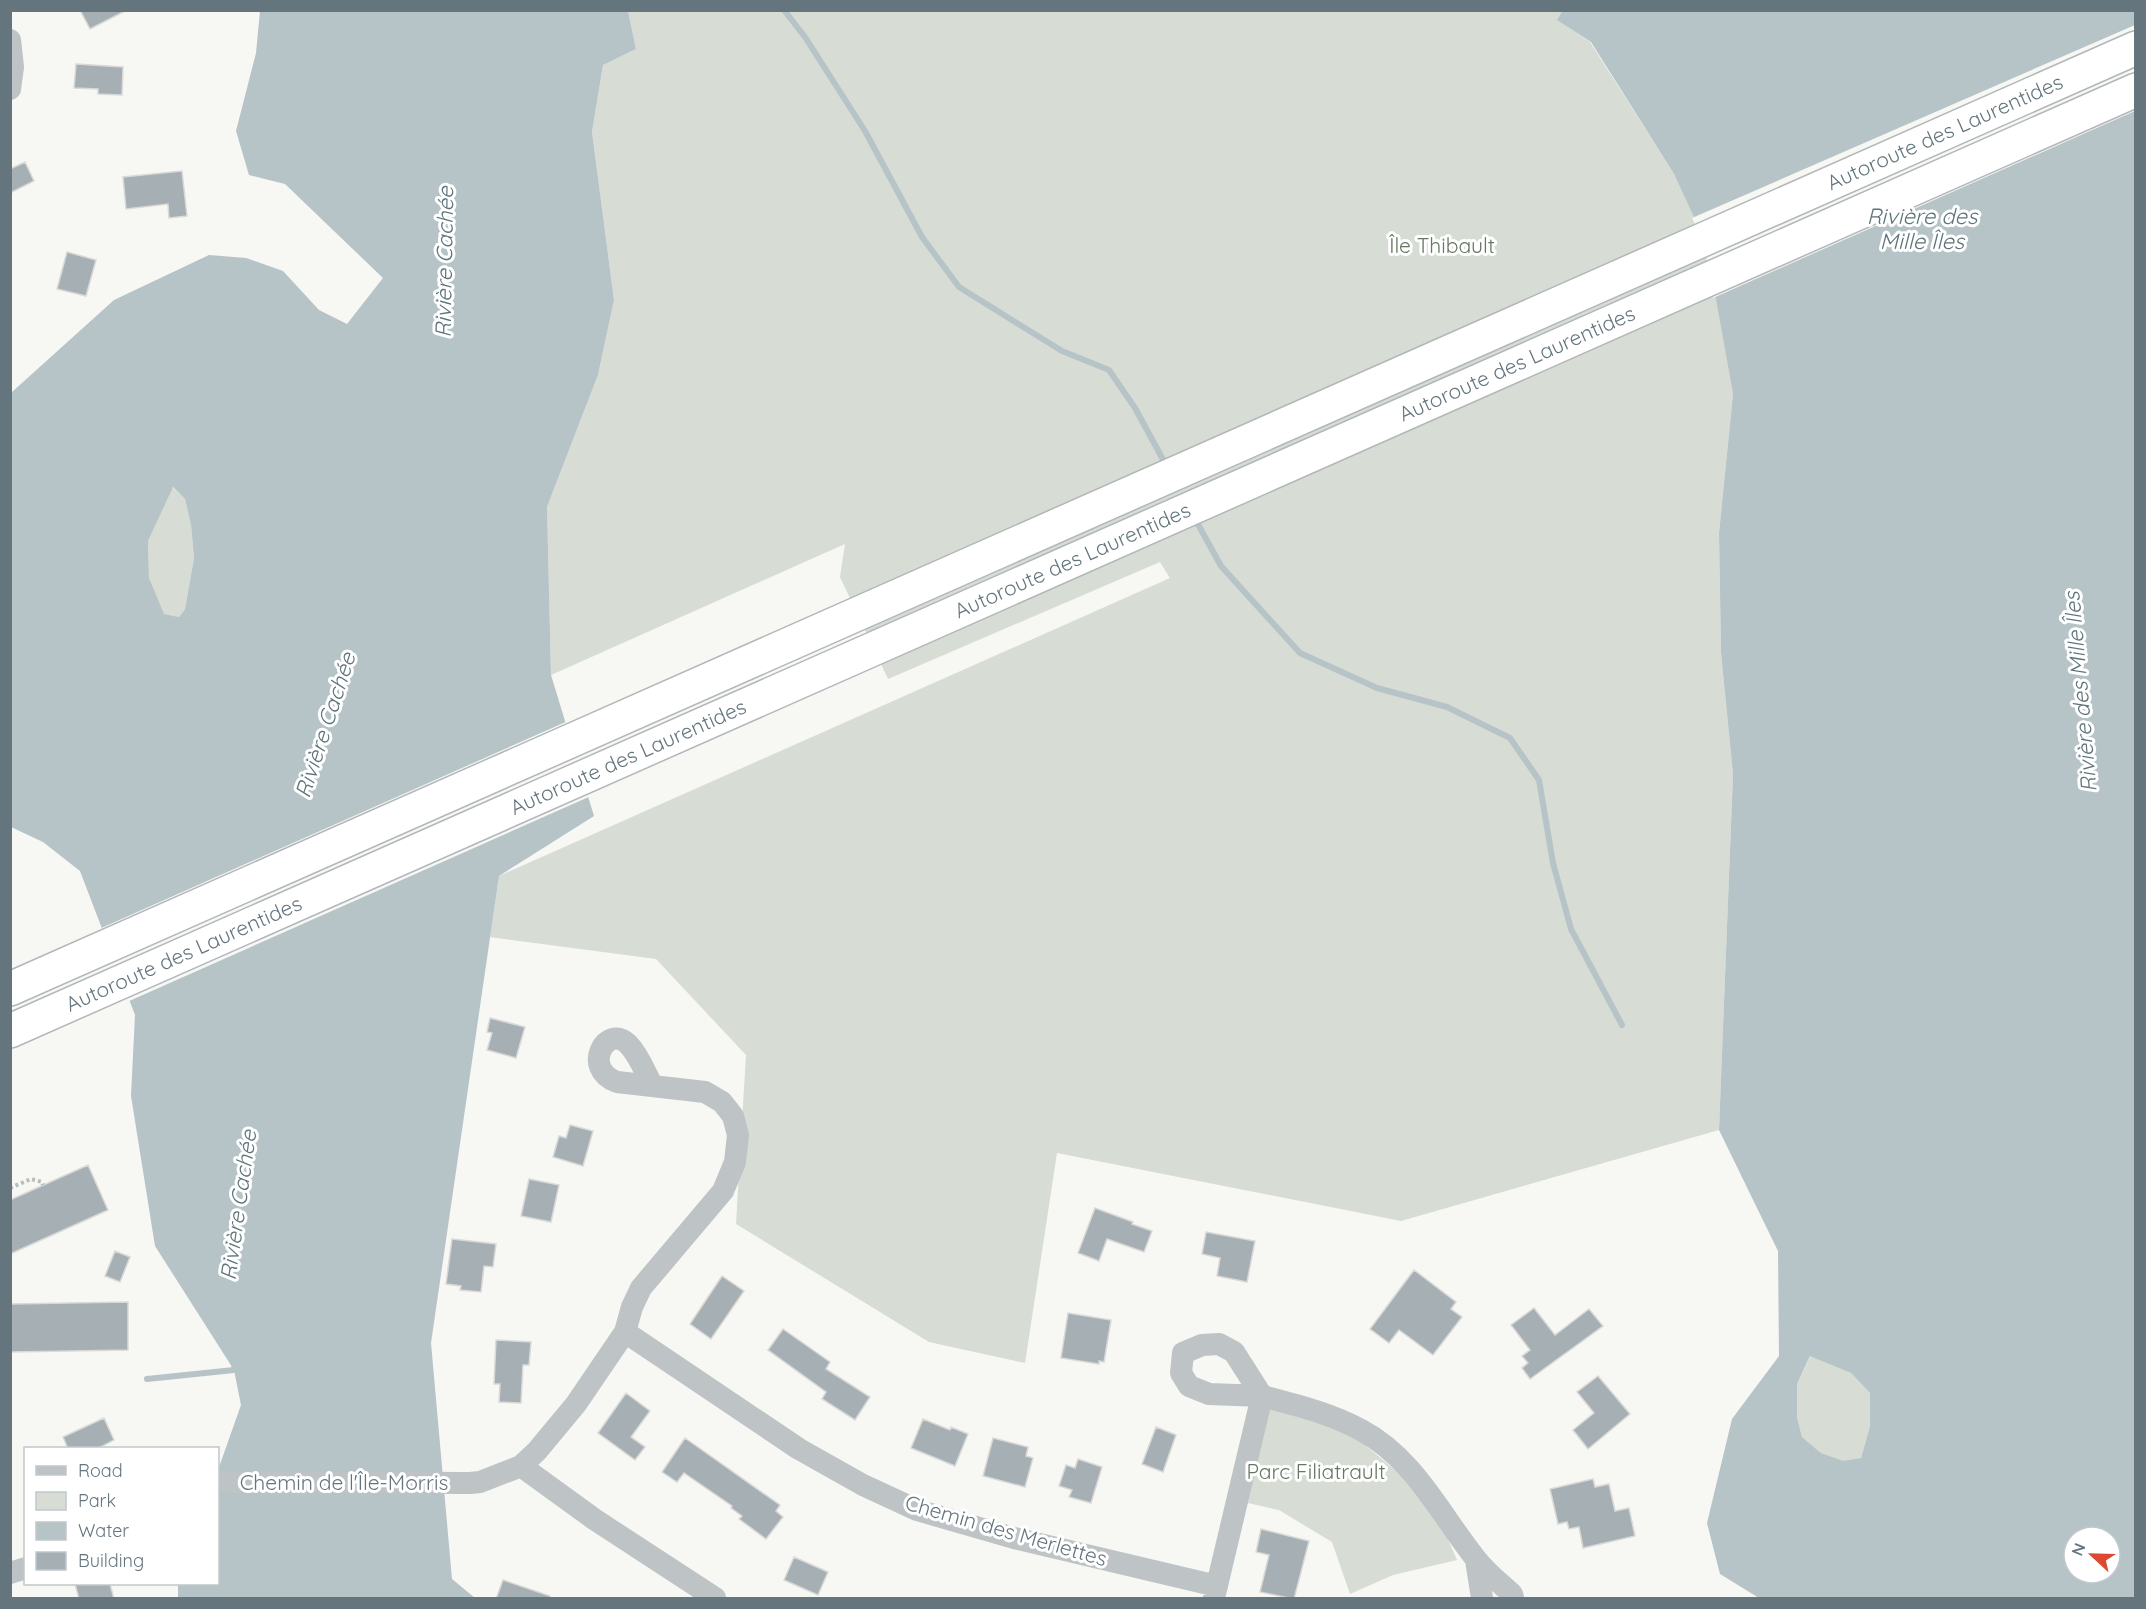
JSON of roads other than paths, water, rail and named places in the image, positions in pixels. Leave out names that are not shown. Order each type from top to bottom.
[{"type":"highway","name":"Autoroute des Laurentides","points":[[17,986],[2136,48]]},
{"type":"highway","name":"Autoroute des Laurentides","points":[[25,1025],[2136,90]]},
{"type":"street","points":[[10,40],[13,67],[10,89]]},
{"type":"street","points":[[652,1085],[705,1092],[722,1101],[733,1116],[738,1135],[735,1162],[723,1191],[641,1288],[632,1307],[625,1332],[576,1404],[537,1451],[521,1466],[594,1519],[715,1599]]},
{"type":"street","name":"Chemin des Merlettes","points":[[625,1332],[800,1449],[863,1485],[917,1510],[1216,1592]]},
{"type":"street","points":[[1216,1592],[1262,1396],[1325,1413],[1363,1431],[1397,1455],[1436,1501],[1476,1560],[1512,1594],[1514,1599]]},
{"type":"street","name":"Chemin de l'Île-Morris","points":[[219,1482],[470,1483],[480,1482],[521,1466]]},
{"type":"street","points":[[1476,1560],[1482,1599]]},
{"type":"water","name":"Rivière des Mille Îles","points":[[1563,10],[2135,11],[2135,1598],[1759,1598],[1720,1574],[1707,1523],[1732,1419],[1779,1356],[1778,1251],[1719,1130],[1733,774],[1721,653],[1719,533],[1733,394],[1706,243],[1674,174],[1591,42],[1557,20]],"holes":[[[1810,1356],[1851,1373],[1870,1393],[1870,1426],[1861,1458],[1843,1461],[1821,1453],[1802,1437],[1797,1417],[1797,1384]]]},
{"type":"water","points":[[260,11],[628,11],[636,49],[603,65],[592,132],[614,300],[598,375],[547,507],[551,675],[594,816],[499,876],[431,1343],[452,1579],[475,1598],[178,1598],[178,1585],[219,1585],[219,1467],[241,1405],[234,1370],[155,1246],[131,1096],[135,1015],[80,871],[43,842],[11,827],[12,392],[114,300],[209,255],[246,258],[283,271],[319,310],[347,324],[383,278],[285,184],[249,175],[236,131],[256,53]],"holes":[[[173,487],[185,499],[191,525],[194,558],[185,609],[179,617],[164,614],[149,578],[148,541]]]},
{"type":"waterway","points":[[784,10],[805,37],[865,131],[922,237],[959,287],[1062,351],[1109,370],[1135,408],[1166,465]]},
{"type":"waterway","points":[[1194,517],[1221,566],[1300,653],[1377,688],[1447,707],[1510,738],[1539,780],[1553,863],[1571,929],[1622,1025]]},
{"type":"waterway","name":"Rivière Cachée","points":[[147,1379],[234,1370],[235,1362]]},
{"type":"park label","name":"Île Thibault","points":[[1442,246]]},
{"type":"park label","name":"Parc Filiatrault","points":[[1316,1472]]}]
